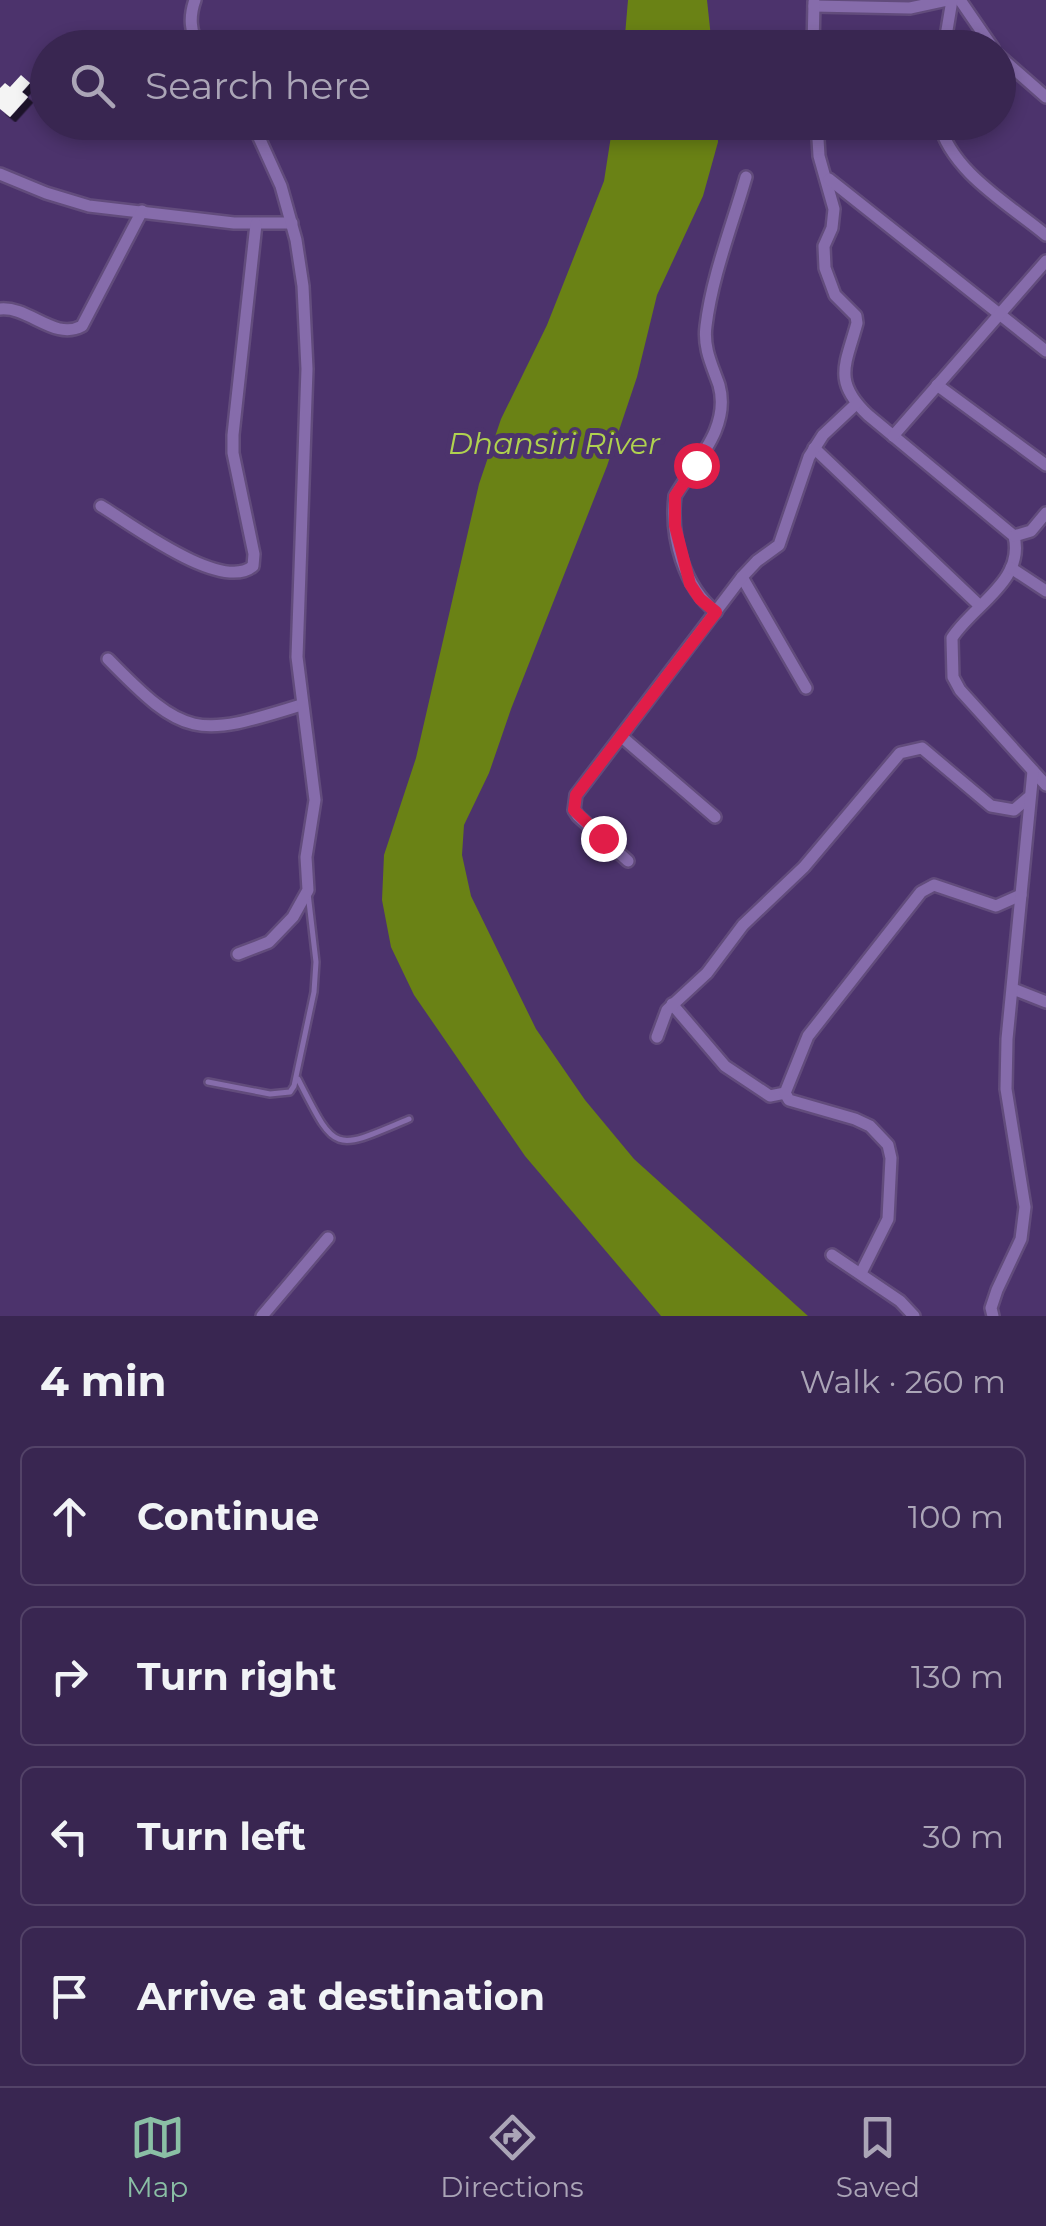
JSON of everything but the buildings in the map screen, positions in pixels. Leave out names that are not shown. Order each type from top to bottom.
[{"type":"street","points":[[192,30],[190,14],[194,0]]},
{"type":"street","points":[[813,30],[814,3],[910,8],[950,0],[946,30]]},
{"type":"street","points":[[960,0],[980,30]]},
{"type":"street","points":[[1016,71],[1046,97]]},
{"type":"street","points":[[238,954],[268,942],[293,917],[308,890],[306,857],[315,800],[296,656],[306,327],[292,223],[282,186],[260,140]]},
{"type":"street","points":[[818,140],[833,197],[834,219],[824,257],[835,295],[858,323],[844,365],[844,380],[856,404],[1014,536],[1018,552],[1004,581],[952,638],[953,677],[971,706],[1046,784]]},
{"type":"street","points":[[945,140],[968,171],[1046,236]]},
{"type":"street","points":[[0,174],[76,203],[256,224],[292,223]]},
{"type":"street","points":[[716,612],[690,584],[675,526],[674,505],[675,496],[710,445],[720,420],[720,388],[705,346],[705,330],[746,177]]},
{"type":"street","points":[[826,177],[1046,351]]},
{"type":"street","points":[[0,309],[22,311],[61,330],[74,331],[82,326],[142,212]]},
{"type":"street","points":[[101,506],[210,569],[232,574],[246,572],[253,566],[254,554],[232,453],[256,224]]},
{"type":"street","points":[[893,436],[1046,261]]},
{"type":"street","points":[[937,385],[1046,465]]},
{"type":"street","points":[[628,861],[578,816],[574,803],[579,790],[742,578],[779,544],[814,448],[856,404]]},
{"type":"street","points":[[814,448],[980,606]]},
{"type":"street","points":[[1014,536],[1030,531],[1046,513]]},
{"type":"street","points":[[1011,568],[1046,591]]},
{"type":"street","points":[[742,578],[806,688]]},
{"type":"street","points":[[108,659],[151,703],[186,723],[240,723],[301,705]]},
{"type":"street","points":[[622,737],[714,817]]},
{"type":"street","points":[[657,1037],[672,1004],[707,972],[744,925],[804,867],[900,753],[922,748],[998,809],[1014,810],[1028,798]]},
{"type":"street","points":[[990,1313],[1021,1238],[1025,1208],[1006,1089],[1033,770]]},
{"type":"street","points":[[785,1093],[808,1036],[922,892],[934,885],[996,906],[1020,895]]},
{"type":"street","points":[[1013,989],[1046,1002]]},
{"type":"street","points":[[672,1004],[724,1066],[770,1096],[785,1093]]},
{"type":"street","points":[[785,1093],[789,1100],[799,1104],[842,1114],[870,1126],[888,1145],[888,1219],[861,1274]]},
{"type":"street","points":[[262,1316],[328,1238]]},
{"type":"street","points":[[832,1255],[914,1316]]},
{"type":"lane","points":[[208,1082],[270,1094],[290,1092],[298,1079],[316,962],[308,890]]},
{"type":"lane","points":[[298,1079],[329,1135],[340,1140],[364,1138],[409,1119]]},
{"type":"water","points":[[628,0],[707,0],[710,30],[625,30]]},
{"type":"water","name":"Dhansiri River","points":[[610,140],[718,140],[703,196],[657,295],[637,377],[607,466],[489,773],[464,825],[462,855],[471,896],[536,1029],[585,1100],[634,1159],[808,1316],[661,1316],[525,1156],[414,995],[391,947],[382,900],[384,855],[416,758],[479,484],[501,419],[547,325],[604,181]]},
{"type":"route","points":[[603,838],[574,810],[576,795],[716,612],[690,584],[675,526],[675,496],[696,465]]}]
